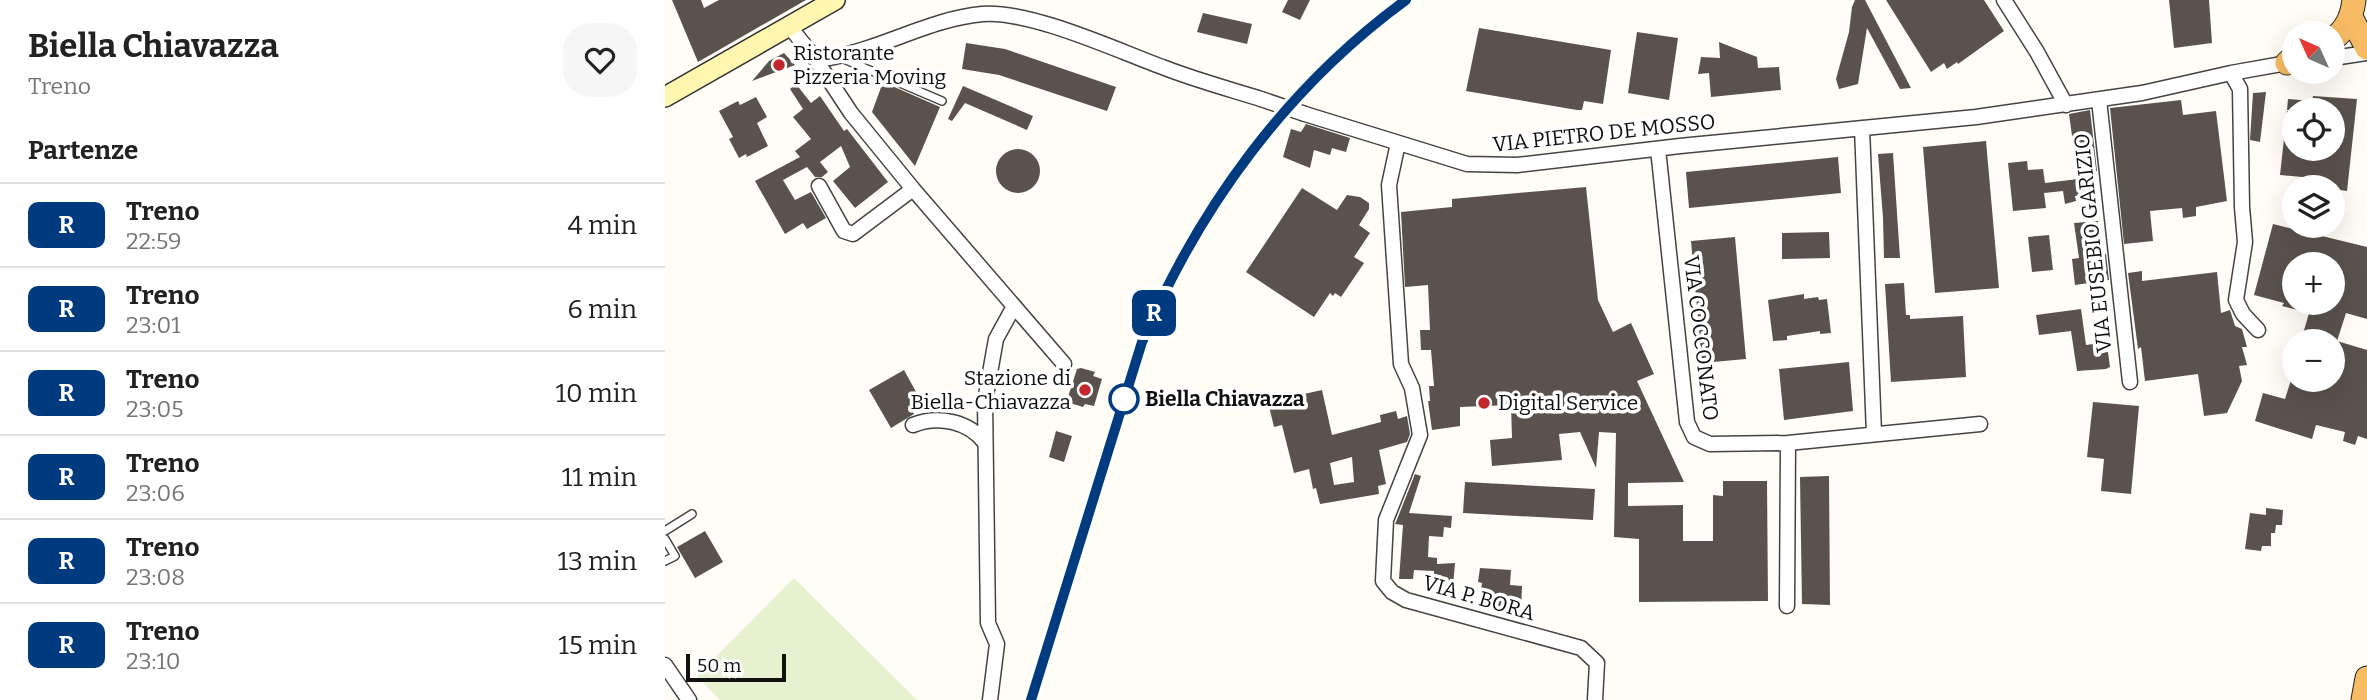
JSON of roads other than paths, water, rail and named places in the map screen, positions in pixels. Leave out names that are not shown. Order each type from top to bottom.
[{"type":"highway","points":[[2353,8],[2367,50]]},
{"type":"highway","points":[[2363,700],[2367,678]]},
{"type":"main road","points":[[665,97],[835,0]]},
{"type":"street","points":[[2004,0],[2066,105]]},
{"type":"street","name":"VIA PIETRO DE MOSSO","points":[[814,57],[839,57],[960,18],[985,14],[1005,15],[1088,39],[1168,69],[1398,143],[1467,164],[1492,166],[1976,117],[2142,93],[2282,62]]},
{"type":"street","points":[[789,26],[814,57],[851,113],[1013,308],[1064,364]]},
{"type":"street","points":[[2345,55],[2367,50]]},
{"type":"street","points":[[2231,73],[2240,89],[2245,242],[2236,300],[2243,314],[2258,330]]},
{"type":"street","name":"VIA EUSEBIO GARIZIO","points":[[2099,100],[2130,382]]},
{"type":"street","points":[[1862,128],[1874,434]]},
{"type":"street","name":"VIA P. BORA","points":[[1398,143],[1389,185],[1401,364],[1412,388],[1420,435],[1386,520],[1383,581],[1392,592],[1406,600],[1581,648],[1597,663],[1595,700]]},
{"type":"street","name":"VIA COCCONATO","points":[[1658,149],[1687,422],[1694,437],[1710,444],[1788,443],[1980,424]]},
{"type":"street","points":[[819,186],[844,231],[853,234],[913,189]]},
{"type":"street","points":[[990,700],[997,644],[988,623],[985,401],[996,339],[1013,308]]},
{"type":"street","points":[[912,425],[925,420],[943,419],[977,431],[985,443]]},
{"type":"street","points":[[1787,606],[1788,443]]},
{"type":"street","points":[[665,665],[689,700]]},
{"type":"lane","name":"VIA PIETRO DE MOSSO","points":[[839,57],[942,101]]},
{"type":"lane","points":[[665,531],[692,514]]},
{"type":"lane","points":[[665,539],[675,556],[665,561]]},
{"type":"railway","points":[[1031,700],[1142,342],[1165,292],[1219,197],[1285,111],[1363,34],[1406,0]]},
{"type":"train","name":"R","points":[[1031,700],[1142,342],[1163,293],[1215,202],[1278,117],[1322,69],[1406,0]]},
{"type":"place","name":"Ristorante Pizzeria Moving","points":[[779,65]]},
{"type":"place","name":"Stazione di Biella-Chiavazza","points":[[1085,390]]},
{"type":"place","name":"Biella Chiavazza","points":[[1124,399]]},
{"type":"place","name":"Digital Service","points":[[1484,403]]}]
